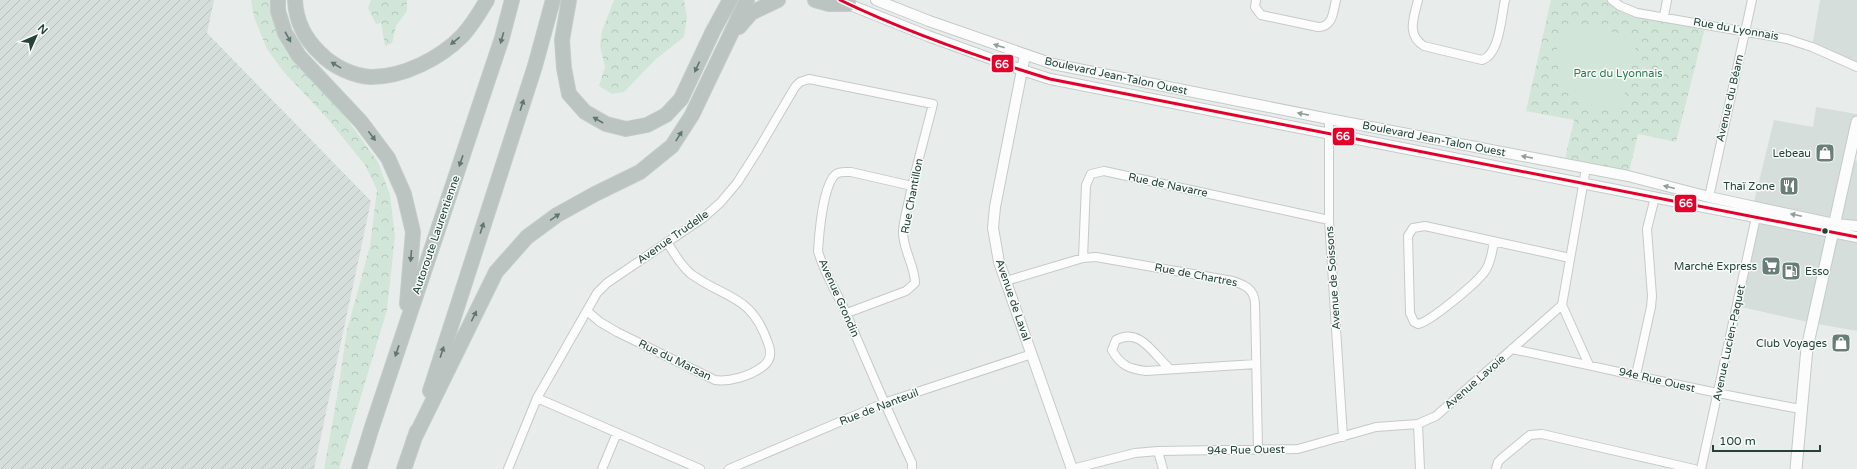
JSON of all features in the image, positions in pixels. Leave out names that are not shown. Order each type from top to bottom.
[{"type":"highway","points":[[278,0],[278,11],[285,33],[299,56],[361,122],[388,158],[404,194],[413,232],[405,328]]},
{"type":"highway","points":[[295,0],[296,11],[302,31],[312,46],[326,59],[344,70],[370,77],[393,75],[416,67],[440,54],[462,36],[488,0]]},
{"type":"highway","name":"Autoroute Laurentienne","points":[[360,469],[405,328],[500,46],[512,0]]},
{"type":"highway","points":[[404,469],[535,66],[553,0]]},
{"type":"highway","points":[[569,0],[562,40],[564,68],[569,94],[586,112],[606,124],[626,129],[647,125],[666,115],[681,99],[713,31],[730,0]]},
{"type":"highway","points":[[713,31],[721,0]]},
{"type":"highway","points":[[414,439],[496,272],[528,237],[557,215],[640,172],[672,146],[692,115],[747,0]]},
{"type":"highway","points":[[723,50],[751,13],[778,0]]},
{"type":"highway","points":[[815,0],[829,4],[844,2]]},
{"type":"main road","points":[[1796,469],[1807,348],[1834,228],[1853,160],[1857,122]]},
{"type":"street","name":"Boulevard Jean-Talon Ouest","points":[[876,0],[929,22],[1002,47],[1016,50],[1025,55],[1053,64],[1328,119],[1628,176],[1834,228]]},
{"type":"street","points":[[1256,0],[1255,6],[1262,15],[1318,27],[1327,26],[1330,22],[1336,0]]},
{"type":"street","points":[[1418,0],[1412,28],[1412,35],[1418,43],[1424,46],[1482,60],[1487,58],[1494,51],[1505,0]]},
{"type":"street","name":"Rue du Lyonnais","points":[[1612,0],[1620,6],[1637,12],[1794,41],[1812,47],[1857,67]]},
{"type":"street","points":[[1664,16],[1667,0]]},
{"type":"street","name":"Avenue du Béarn","points":[[1709,197],[1752,0]]},
{"type":"street","name":"Boulevard Jean-Talon Ouest","points":[[844,2],[928,36],[1050,79],[1756,217],[1834,228]]},
{"type":"street","name":"Avenue de Laval","points":[[1025,55],[995,207],[993,228],[999,262],[1072,469]]},
{"type":"street","name":"Avenue Trudelle","points":[[508,469],[538,398],[597,294],[607,282],[703,218],[720,203],[737,183],[795,87],[800,82],[809,79],[819,80],[933,104]]},
{"type":"street","name":"Rue Chantillon","points":[[846,313],[906,291],[915,283],[915,274],[906,255],[903,229],[912,186],[933,104]]},
{"type":"street","name":"Avenue de Soissons","points":[[1328,119],[1329,220],[1343,437]]},
{"type":"street","points":[[1586,168],[1562,305],[1589,365]]},
{"type":"street","name":"Rue de Navarre","points":[[1083,258],[1086,185],[1091,174],[1097,171],[1329,220]]},
{"type":"street","name":"Avenue Grondin","points":[[912,186],[851,172],[842,172],[832,178],[828,186],[818,251],[821,261],[846,313],[884,403],[912,463],[912,469]]},
{"type":"street","points":[[1636,374],[1651,307],[1652,296],[1647,230],[1655,197]]},
{"type":"street","name":"Avenue Lucien-Paquet","points":[[1702,469],[1756,217]]},
{"type":"street","points":[[1494,242],[1488,266],[1478,280],[1429,320],[1418,324],[1414,322],[1410,313],[1408,236],[1413,228],[1424,226],[1570,258]]},
{"type":"street","points":[[1834,228],[1857,226]]},
{"type":"street","points":[[1834,228],[1857,237]]},
{"type":"street","name":"Rue du Marsan","points":[[587,310],[600,322],[617,332],[715,380],[731,380],[763,366],[770,357],[771,349],[758,319],[738,300],[691,274],[684,267],[667,242]]},
{"type":"street","name":"Rue de Chartres","points":[[1006,281],[1083,258],[1096,257],[1243,284],[1254,294],[1258,450]]},
{"type":"street","name":"Avenue Lavoie","points":[[1418,424],[1436,416],[1562,305]]},
{"type":"street","points":[[1169,368],[1145,342],[1132,336],[1122,337],[1116,340],[1112,350],[1117,359],[1123,365],[1132,369],[1146,371],[1169,368],[1256,364]]},
{"type":"street","name":"94e Rue Ouest","points":[[1512,349],[1636,374],[1719,394],[1801,410]]},
{"type":"street","name":"Rue de Nanteuil","points":[[729,469],[884,403],[1032,354]]},
{"type":"street","points":[[538,398],[700,469]]},
{"type":"street","points":[[1418,424],[1420,469]]},
{"type":"street","name":"94e Rue Ouest","points":[[1072,469],[1135,453],[1158,451],[1298,449],[1376,427],[1418,424]]},
{"type":"street","points":[[602,469],[617,432]]},
{"type":"street","points":[[1496,469],[1498,462],[1502,458],[1530,435],[1542,434],[1694,469]]},
{"type":"street","points":[[1158,451],[1163,469]]},
{"type":"shaded area","points":[[0,0],[214,0],[207,33],[371,201],[314,469],[0,469]]},
{"type":"shaded area","points":[[1820,0],[1857,0],[1857,67],[1812,47]]},
{"type":"shaded area","points":[[1816,107],[1857,114],[1857,122],[1849,159],[1857,161],[1857,226],[1753,206],[1774,120],[1813,127]]},
{"type":"shaded area","points":[[1756,217],[1857,237],[1857,331],[1812,323],[1737,306]]},
{"type":"green space","points":[[251,0],[273,0],[298,64],[347,119],[378,162],[390,195],[395,236],[387,310],[339,469],[324,469],[347,330],[370,246],[377,190],[365,165],[327,118],[283,71],[267,49],[254,17]]},
{"type":"green space","points":[[371,0],[407,0],[407,11],[396,26],[392,43],[385,46],[381,23],[376,24],[368,8]]},
{"type":"green space","points":[[614,0],[684,0],[687,17],[684,37],[656,59],[624,92],[612,94],[599,86],[605,67],[600,46],[602,31]]},
{"type":"green space","name":"Parc du Lyonnais","points":[[1551,0],[1612,0],[1620,6],[1706,24],[1676,142],[1638,134],[1628,176],[1564,163],[1574,120],[1526,111]]},
{"type":"green space","points":[[1567,24],[1634,36],[1637,42],[1621,108],[1589,104],[1575,96],[1568,87],[1558,67],[1557,56],[1561,34]]},
{"type":"transit line","name":"66","points":[[840,0],[943,43],[1050,79],[1857,237]]},
{"type":"place","name":"Lebeau","points":[[1825,153]]},
{"type":"place","name":"Thaï Zone","points":[[1789,186]]},
{"type":"place","name":"Marché Express","points":[[1771,266]]},
{"type":"place","name":"Esso","points":[[1791,271]]},
{"type":"place","name":"Club Voyages","points":[[1841,343]]}]
